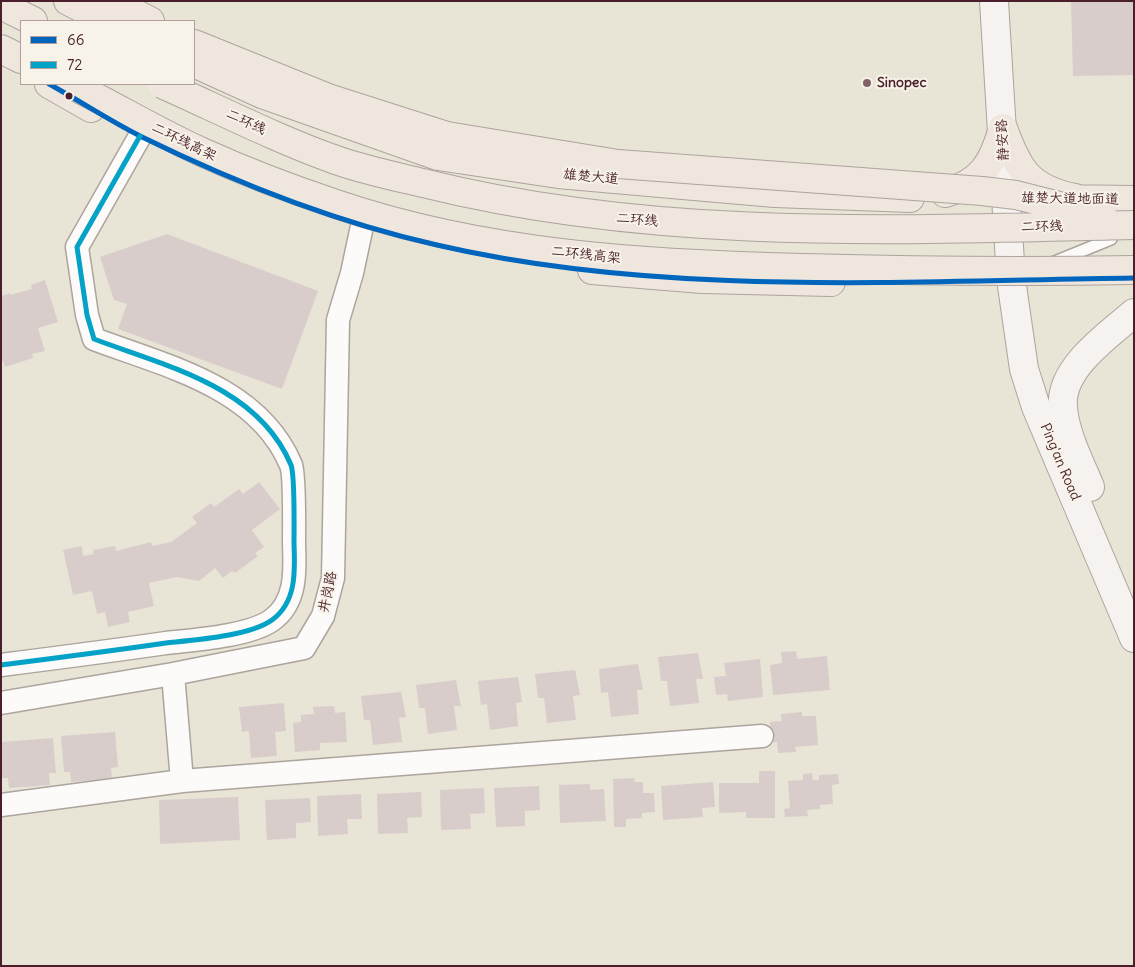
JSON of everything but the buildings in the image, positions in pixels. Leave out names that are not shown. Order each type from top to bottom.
[{"type":"main road","points":[[68,1],[105,20]]},
{"type":"main road","points":[[111,1],[148,20]]},
{"type":"main road","name":"静安路","points":[[994,1],[1012,280]]},
{"type":"main road","points":[[1,5],[31,20]]},
{"type":"main road","points":[[195,44],[328,98],[447,136],[618,164],[982,191],[1016,196],[1126,232]]},
{"type":"main road","points":[[1,49],[20,58]]},
{"type":"main road","points":[[1,56],[20,67]]},
{"type":"main road","name":"雄楚大道","points":[[195,63],[262,94],[438,156],[558,174],[776,193],[918,198],[1006,198]]},
{"type":"main road","points":[[51,85],[140,136],[265,191],[362,226],[439,246],[504,258],[639,274],[770,281],[1134,278]]},
{"type":"main road","name":"二环线高架","points":[[72,85],[201,152],[254,175],[338,205],[424,229],[490,243],[578,255],[705,265],[974,272],[1134,270]]},
{"type":"main road","name":"二环线","points":[[164,85],[271,134],[338,160],[473,196],[547,209],[673,223],[772,227],[1126,232]]},
{"type":"main road","points":[[918,198],[953,190],[970,183],[982,174],[990,164],[997,149],[1003,128]]},
{"type":"main road","points":[[1003,128],[1017,164],[1025,175],[1057,195],[1084,200]]},
{"type":"main road","name":"雄楚大道地面道","points":[[1006,198],[1134,200]]},
{"type":"main road","name":"Ping'an Road","points":[[1012,280],[1024,369],[1029,386],[1134,638]]},
{"type":"main road","name":"Ping'an Road","points":[[1134,313],[1093,349],[1071,373],[1066,384],[1062,407],[1067,429],[1134,592]]},
{"type":"street","points":[[1,666],[217,636],[260,626],[272,620],[285,607],[295,580],[292,466],[272,433],[238,401],[212,383],[94,339],[87,315],[77,247],[140,136]]},
{"type":"street","name":"井岗路","points":[[1,703],[173,674],[304,648],[323,616],[333,578],[338,320],[352,273],[362,226]]},
{"type":"street","points":[[173,674],[182,781]]},
{"type":"street","points":[[1,805],[182,781],[762,736]]},
{"type":"lane","points":[[1006,198],[1126,232]]},
{"type":"lane","points":[[1012,280],[1126,232]]},
{"type":"transit line","name":"66","points":[[51,85],[142,137],[213,170],[286,200],[399,236],[522,261],[608,273],[784,282],[872,283],[1134,278]]},
{"type":"transit line","name":"72","points":[[1,665],[236,634],[272,620],[286,604],[293,585],[293,479],[291,465],[276,438],[256,416],[233,398],[207,382],[94,339],[87,315],[77,247],[140,136]]},
{"type":"place","name":"Sinopec","points":[[867,83]]}]
